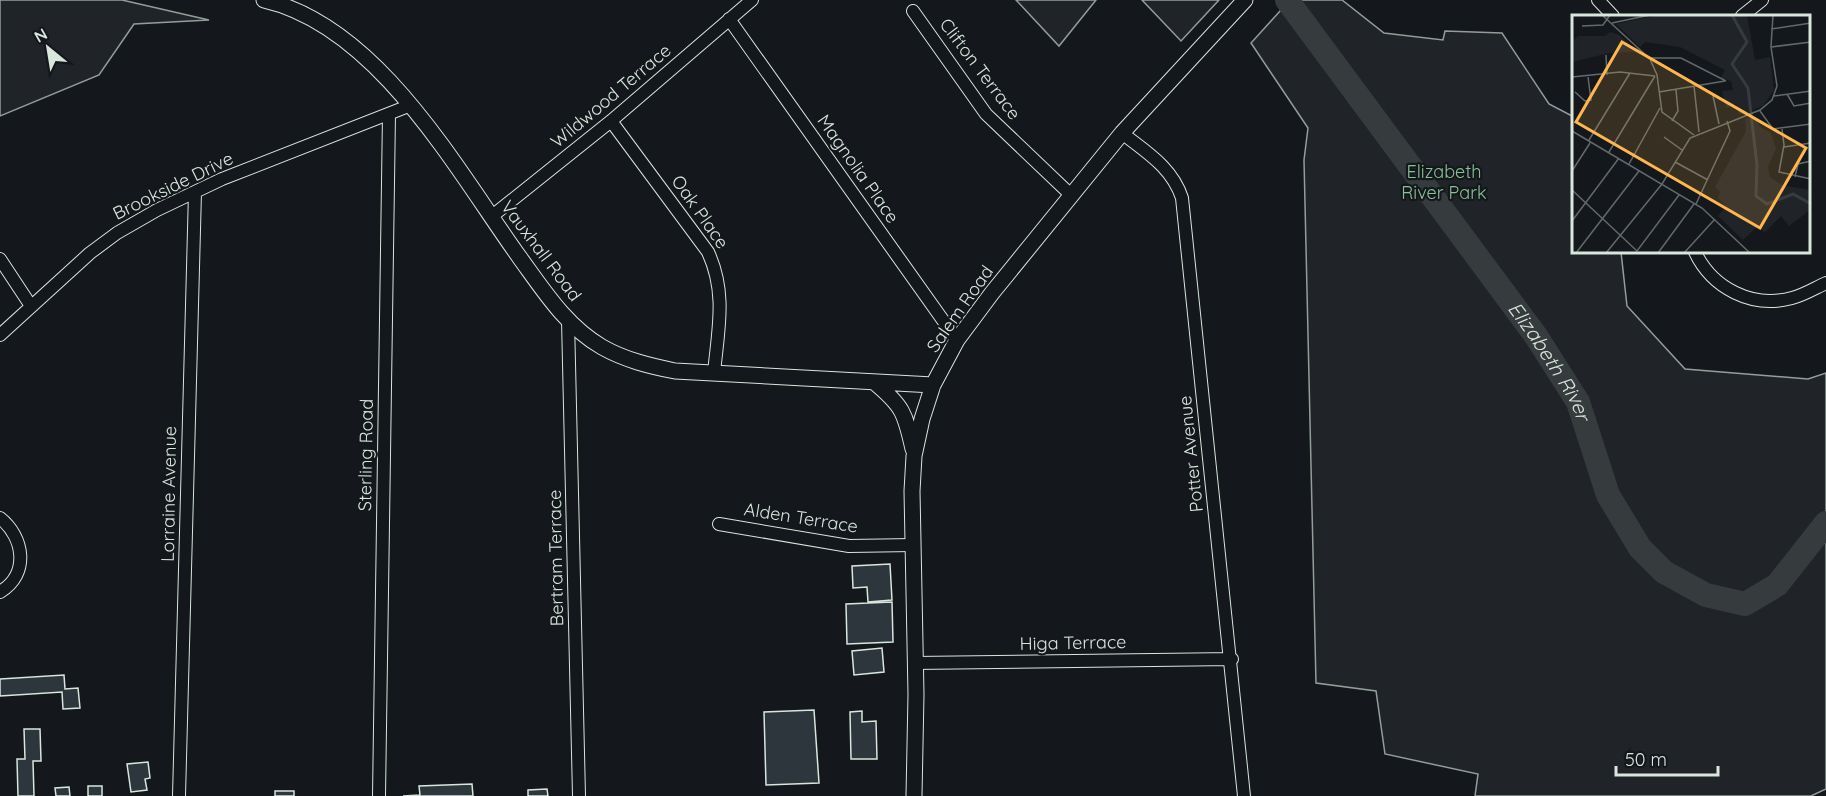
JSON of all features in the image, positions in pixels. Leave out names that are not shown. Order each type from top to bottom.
[{"type":"street","name":"Vauxhall Road","points":[[267,0],[315,21],[356,48],[402,93],[561,314],[602,347],[644,365],[675,371],[933,385]]},
{"type":"street","name":"Wildwood Terrace","points":[[491,217],[611,121],[752,0]]},
{"type":"street","name":"Salem Road","points":[[914,796],[914,456],[922,419],[933,385],[957,340],[1122,133],[1245,0]]},
{"type":"street","points":[[1598,0],[1612,15]]},
{"type":"street","points":[[1743,15],[1762,0]]},
{"type":"street","name":"Clifton Terrace","points":[[913,11],[986,114],[1072,196]]},
{"type":"street","name":"Magnolia Place","points":[[729,19],[957,340]]},
{"type":"street","name":"Brookside Drive","points":[[0,335],[90,253],[117,232],[195,192],[411,105]]},
{"type":"street","name":"Sterling Road","points":[[379,796],[389,114]]},
{"type":"street","name":"Oak Place","points":[[611,121],[708,252],[718,273],[721,288],[714,373]]},
{"type":"street","name":"Potter Avenue","points":[[1122,133],[1168,170],[1177,183],[1182,198],[1232,659],[1244,796]]},
{"type":"street","name":"Lorraine Avenue","points":[[179,796],[195,192]]},
{"type":"street","points":[[1696,254],[1716,282],[1731,291],[1755,300],[1790,299],[1826,282]]},
{"type":"street","points":[[0,259],[31,306]]},
{"type":"street","name":"Bertram Terrace","points":[[568,320],[579,796]]},
{"type":"street","points":[[874,382],[893,398],[906,415],[914,456]]},
{"type":"street","points":[[0,518],[14,532],[21,553],[20,567],[14,579],[0,592]]},
{"type":"street","name":"Alden Terrace","points":[[719,524],[849,546],[913,545]]},
{"type":"street","name":"Higa Terrace","points":[[914,663],[1232,659]]},
{"type":"green space","points":[[0,0],[122,0],[209,20],[134,24],[99,75],[0,116]]},
{"type":"green space","points":[[1016,0],[1096,0],[1059,46]]},
{"type":"green space","points":[[1142,0],[1219,0],[1181,41]]},
{"type":"green space","name":"Elizabeth River Park","points":[[1290,0],[1342,0],[1384,33],[1443,40],[1445,31],[1502,33],[1549,104],[1572,116],[1572,254],[1621,254],[1627,306],[1685,369],[1808,379],[1826,373],[1826,789],[1811,796],[1475,796],[1478,774],[1385,754],[1376,691],[1316,683],[1304,160],[1308,128],[1251,43]]},
{"type":"building","points":[[890,564],[892,600],[868,602],[867,587],[853,588],[852,566]]},
{"type":"building","points":[[892,602],[893,642],[847,644],[846,604]]},
{"type":"building","points":[[882,648],[884,672],[854,675],[852,651]]},
{"type":"building","points":[[64,675],[65,689],[78,688],[80,708],[63,709],[62,692],[0,696],[0,679]]},
{"type":"building","points":[[814,710],[819,783],[766,785],[764,712]]},
{"type":"building","points":[[862,711],[862,722],[876,721],[877,759],[851,759],[850,712]]},
{"type":"building","points":[[24,729],[40,729],[41,761],[33,761],[34,796],[18,796],[17,759],[25,759]]},
{"type":"building","points":[[148,762],[150,778],[145,779],[147,790],[131,792],[127,764]]},
{"type":"building","points":[[472,784],[473,796],[403,796],[420,795],[419,786]]},
{"type":"building","points":[[88,786],[102,786],[102,796],[88,796]]},
{"type":"building","points":[[69,787],[70,796],[56,796],[55,788]]},
{"type":"building","points":[[547,789],[548,796],[528,796],[528,790]]},
{"type":"building","points":[[275,791],[294,791],[294,796],[275,796]]},
{"type":"waterway","name":"Elizabeth River","points":[[1287,0],[1536,336],[1578,402],[1608,495],[1640,548],[1664,572],[1706,595],[1745,604],[1777,585],[1826,523]]}]
